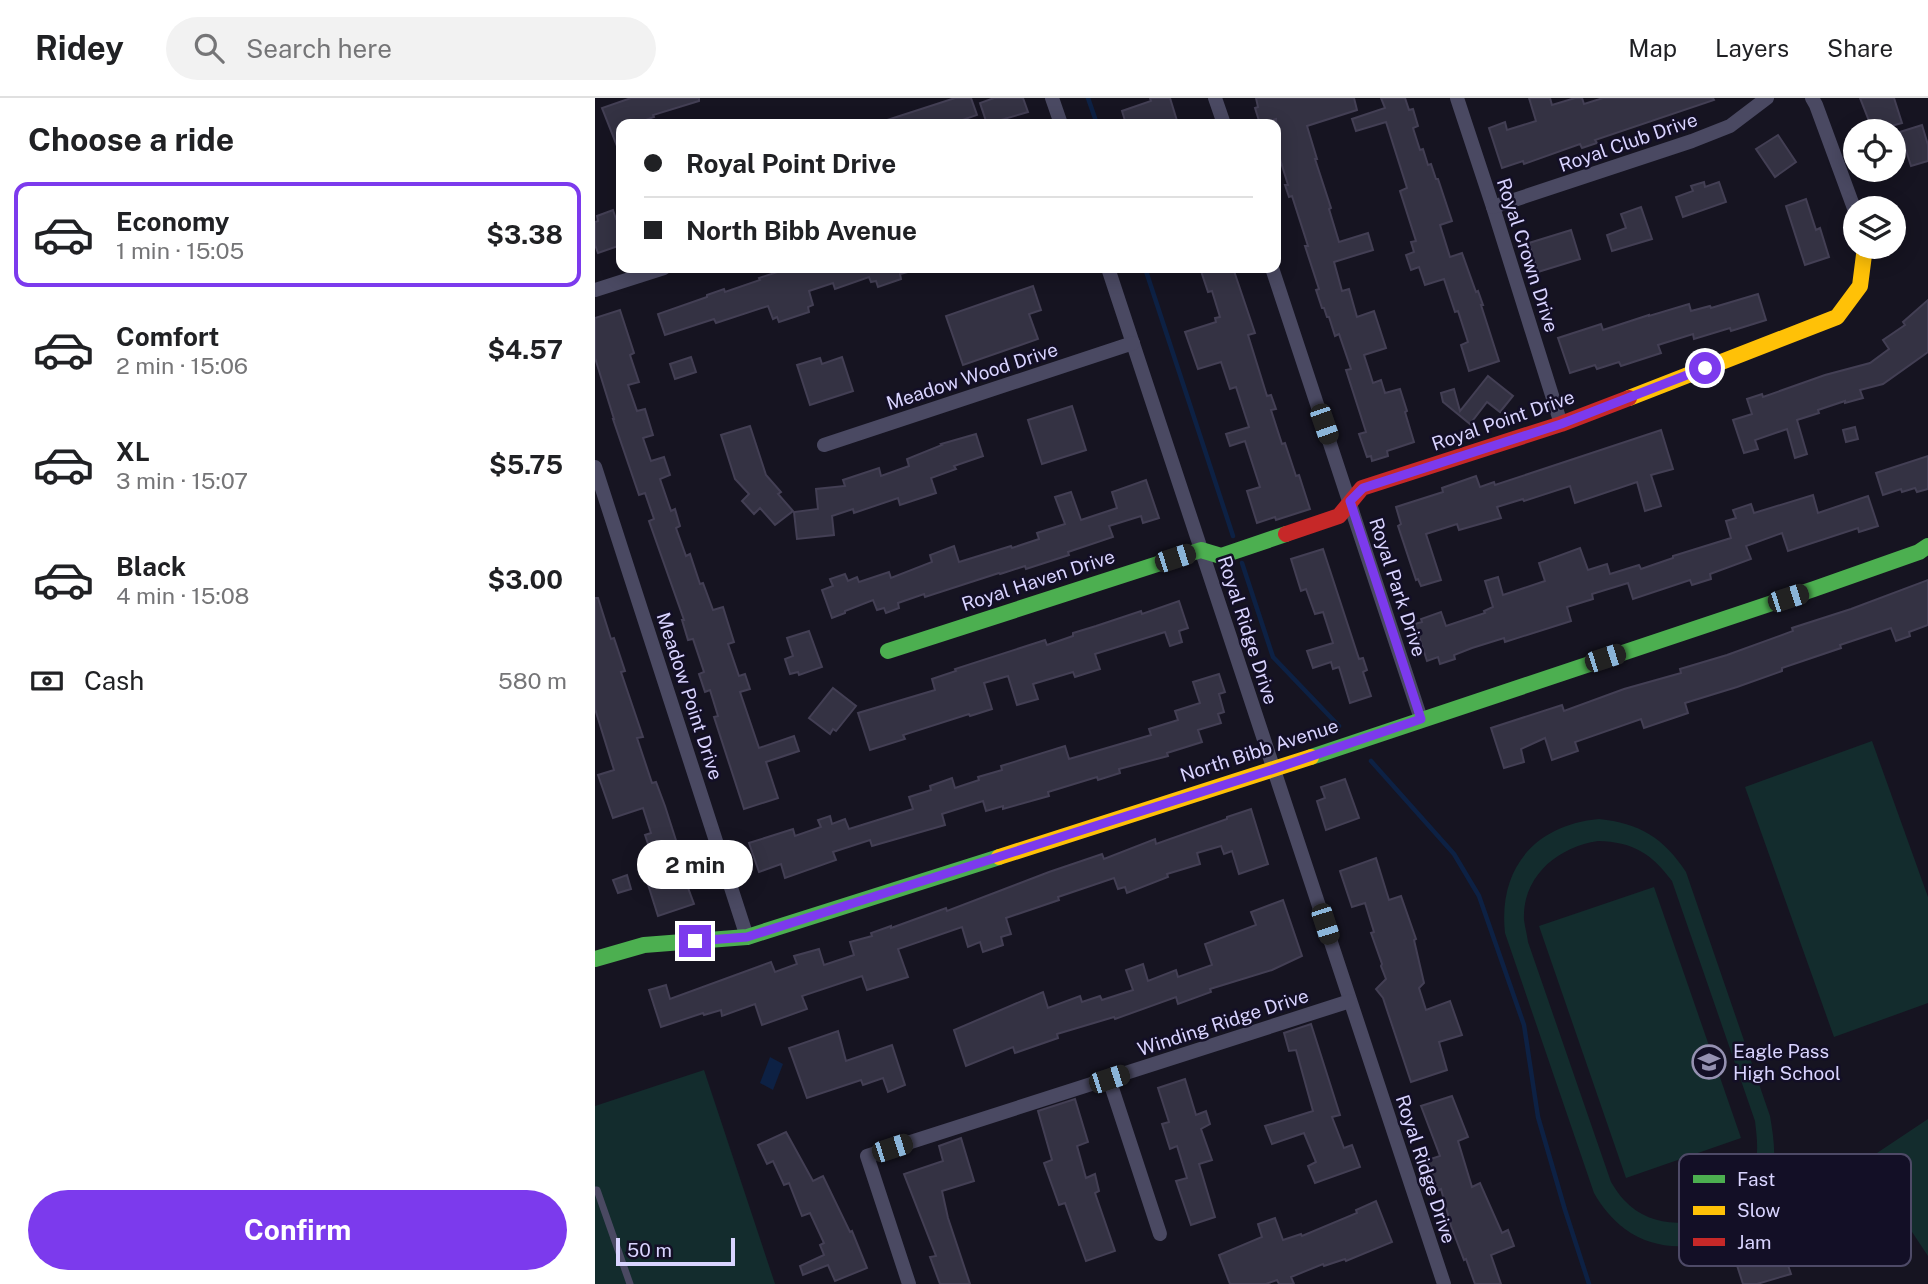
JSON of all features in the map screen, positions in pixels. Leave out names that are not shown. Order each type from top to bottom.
[{"type":"main road","name":"Royal Point Drive","points":[[1201,550],[1221,556],[1339,516],[1363,488],[1561,424],[1837,317],[1860,286],[1863,259]]},
{"type":"main road","name":"North Bibb Avenue","points":[[595,959],[644,945],[747,937],[1274,769],[1814,590],[1928,547]]},
{"type":"main road","name":"Royal Haven Drive","points":[[888,651],[1201,550]]},
{"type":"street","points":[[1052,98],[1059,119]]},
{"type":"street","points":[[1215,98],[1222,119]]},
{"type":"street","name":"Royal Crown Drive","points":[[1457,98],[1561,424]]},
{"type":"street","name":"Royal Club Drive","points":[[1493,207],[1730,126],[1767,98]]},
{"type":"street","points":[[1812,98],[1849,196]]},
{"type":"street","points":[[595,289],[648,273]]},
{"type":"street","name":"Royal Ridge Drive","points":[[1110,273],[1444,1284]]},
{"type":"street","name":"Royal Park Drive","points":[[1274,273],[1421,719]]},
{"type":"street","name":"Meadow Wood Drive","points":[[824,445],[1133,343]]},
{"type":"street","name":"Meadow Point Drive","points":[[595,467],[747,937]]},
{"type":"street","name":"Winding Ridge Drive","points":[[909,1284],[867,1156],[1350,1001]]},
{"type":"street","points":[[1109,1079],[1160,1234]]},
{"type":"lane","points":[[595,1190],[630,1284]]},
{"type":"green space","points":[[1872,741],[1928,897],[1928,1003],[1834,1037],[1745,787]]},
{"type":"green space","points":[[1599,819],[1626,824],[1649,834],[1678,860],[1686,872],[1770,1116],[1774,1154],[1757,1154],[1755,1121],[1672,881],[1657,863],[1631,847],[1598,841],[1569,850],[1545,866],[1529,890],[1525,904],[1524,920],[1528,942],[1611,1182],[1624,1200],[1640,1213],[1658,1220],[1679,1223],[1679,1246],[1647,1241],[1625,1229],[1594,1193],[1505,933],[1504,910],[1515,870],[1525,854],[1556,830]]},
{"type":"green space","points":[[1654,887],[1741,1138],[1695,1154],[1679,1154],[1679,1160],[1626,1178],[1539,926]]},
{"type":"green space","points":[[704,1070],[775,1284],[595,1284],[595,1106]]},
{"type":"green space","points":[[1928,1119],[1928,1256],[1911,1230],[1911,1154],[1876,1154]]},
{"type":"water","points":[[770,1057],[783,1064],[773,1090],[760,1083]]},
{"type":"building","points":[[631,98],[699,98],[699,101],[653,115],[654,117],[648,119],[616,119],[616,143],[602,108]]},
{"type":"building","points":[[955,98],[971,98],[977,115],[965,119],[890,119]]},
{"type":"building","points":[[994,98],[1023,98],[1028,112],[1004,119],[985,119],[980,103]]},
{"type":"building","points":[[1150,98],[1170,98],[1176,119],[1124,119],[1122,111],[1151,101]]},
{"type":"building","points":[[1256,98],[1354,98],[1357,110],[1307,126],[1339,242],[1368,233],[1373,250],[1334,262],[1342,291],[1349,289],[1357,317],[1374,311],[1386,348],[1364,355],[1373,383],[1381,380],[1385,393],[1400,389],[1407,411],[1405,412],[1414,442],[1387,451],[1388,456],[1372,461],[1371,456],[1367,457],[1359,434],[1366,432],[1346,370],[1351,369],[1339,334],[1335,336],[1329,317],[1322,308],[1316,290],[1319,289],[1305,246],[1308,246],[1292,196],[1289,197],[1285,185],[1288,185],[1281,162],[1281,119],[1258,119],[1255,108],[1258,107]]},
{"type":"building","points":[[1381,98],[1405,98],[1409,110],[1413,109],[1418,126],[1413,128],[1420,150],[1423,149],[1428,165],[1431,164],[1438,179],[1452,221],[1440,225],[1450,257],[1462,253],[1483,305],[1499,361],[1469,371],[1461,345],[1468,342],[1444,279],[1425,285],[1419,267],[1411,270],[1406,255],[1414,252],[1411,242],[1416,241],[1400,191],[1407,188],[1386,122],[1356,131],[1352,119],[1385,108]]},
{"type":"building","points":[[1529,98],[1550,98],[1552,105],[1575,98],[1582,98],[1584,104],[1603,98],[1714,100],[1595,140],[1597,143],[1582,148],[1580,144],[1524,164],[1523,161],[1502,168],[1489,128],[1505,122],[1507,130],[1536,121]]},
{"type":"building","points":[[1860,98],[1894,98],[1901,119],[1868,119]]},
{"type":"building","points":[[1922,125],[1928,145],[1928,161],[1911,166],[1906,151],[1906,130]]},
{"type":"building","points":[[1778,135],[1796,162],[1775,177],[1756,149]]},
{"type":"building","points":[[1704,182],[1705,187],[1719,182],[1726,202],[1683,217],[1676,197],[1693,191],[1691,186]]},
{"type":"building","points":[[1806,199],[1816,230],[1820,228],[1829,257],[1805,265],[1786,206]]},
{"type":"building","points":[[1641,207],[1652,239],[1612,251],[1607,235],[1626,228],[1621,214]]},
{"type":"building","points":[[613,210],[616,219],[616,247],[598,253],[595,245],[597,216]]},
{"type":"building","points":[[1571,230],[1580,259],[1538,272],[1529,243]]},
{"type":"building","points":[[774,273],[904,273],[900,274],[901,279],[878,287],[876,281],[871,282],[869,277],[835,289],[833,283],[809,291],[813,305],[808,307],[809,312],[779,322],[777,317],[773,319],[768,306],[716,323],[714,319],[665,335],[658,314],[724,289],[725,292],[760,280],[759,278]]},
{"type":"building","points":[[1202,273],[1235,273],[1255,333],[1248,335],[1267,396],[1271,395],[1276,409],[1271,410],[1282,444],[1285,443],[1296,476],[1299,475],[1310,509],[1257,523],[1247,491],[1260,487],[1245,441],[1230,446],[1226,434],[1249,427],[1236,387],[1230,389],[1221,362],[1198,369],[1185,332],[1216,322],[1215,318],[1220,317],[1212,291],[1208,292]]},
{"type":"building","points":[[1033,286],[1041,310],[1029,314],[1038,339],[963,365],[946,316]]},
{"type":"building","points":[[1758,294],[1766,320],[1694,339],[1693,334],[1658,345],[1661,353],[1621,366],[1619,362],[1597,369],[1595,365],[1570,373],[1558,338],[1601,324],[1603,330],[1689,304],[1691,311]]},
{"type":"building","points":[[1928,300],[1928,352],[1883,384],[1860,390],[1863,398],[1818,410],[1819,413],[1797,420],[1807,454],[1795,458],[1787,429],[1755,440],[1758,449],[1744,453],[1733,420],[1752,414],[1747,399],[1762,394],[1763,397],[1825,375],[1870,363],[1889,349],[1883,340],[1905,325],[1903,322]]},
{"type":"building","points":[[620,310],[634,353],[630,355],[639,382],[628,385],[637,411],[645,409],[653,435],[643,438],[651,461],[664,457],[670,475],[660,479],[671,511],[675,509],[680,526],[676,528],[686,556],[690,554],[700,584],[703,583],[713,610],[723,607],[734,642],[728,644],[739,676],[745,674],[750,689],[740,692],[759,748],[794,736],[799,751],[766,762],[778,798],[744,809],[714,717],[718,716],[710,690],[705,692],[699,674],[704,672],[693,639],[688,640],[684,620],[649,521],[654,519],[645,493],[639,495],[595,358],[595,318]]},
{"type":"building","points":[[691,357],[696,372],[675,379],[670,364]]},
{"type":"building","points":[[842,357],[853,391],[810,405],[797,365],[820,358],[822,364]]},
{"type":"building","points":[[1488,376],[1513,396],[1500,412],[1487,402],[1470,424],[1443,402],[1441,393],[1454,389],[1460,411]]},
{"type":"building","points":[[1072,406],[1086,450],[1042,464],[1028,420]]},
{"type":"building","points":[[750,426],[766,475],[793,511],[775,525],[760,508],[754,514],[742,501],[749,494],[735,479],[721,435]]},
{"type":"building","points":[[1855,427],[1858,439],[1846,442],[1843,430]]},
{"type":"building","points":[[1661,430],[1673,469],[1651,475],[1661,506],[1645,511],[1637,482],[1575,503],[1570,486],[1524,501],[1523,499],[1497,507],[1501,518],[1459,530],[1457,524],[1426,534],[1441,580],[1421,586],[1418,579],[1416,580],[1398,526],[1401,524],[1396,507],[1443,492],[1442,488],[1476,476],[1480,487],[1494,482],[1495,485]]},
{"type":"building","points":[[976,434],[983,456],[931,478],[936,493],[900,505],[898,498],[854,513],[853,509],[832,516],[834,535],[797,539],[794,512],[818,509],[816,489],[845,486],[843,480],[879,468],[881,476],[909,466],[907,459],[941,444]]},
{"type":"building","points":[[1928,456],[1928,489],[1917,492],[1915,488],[1902,492],[1901,489],[1883,495],[1876,473]]},
{"type":"building","points":[[1146,480],[1159,518],[1143,523],[1141,516],[1109,526],[1113,537],[1068,552],[1069,555],[1026,569],[1025,566],[999,573],[925,597],[924,594],[898,603],[899,608],[886,613],[884,608],[877,610],[873,600],[832,618],[822,590],[833,586],[830,579],[845,574],[848,581],[857,577],[859,582],[889,572],[891,578],[932,562],[930,555],[954,546],[959,562],[1011,546],[1012,548],[1039,539],[1037,533],[1065,524],[1055,497],[1071,492],[1081,520],[1117,508],[1112,492]]},
{"type":"building","points":[[1813,495],[1818,513],[1868,496],[1878,526],[1859,532],[1858,528],[1788,551],[1782,533],[1746,546],[1751,559],[1710,574],[1711,579],[1692,585],[1690,580],[1633,599],[1628,583],[1592,594],[1593,599],[1567,607],[1571,621],[1505,642],[1504,638],[1472,648],[1454,655],[1455,659],[1440,664],[1438,657],[1427,661],[1415,624],[1441,612],[1446,626],[1485,613],[1484,611],[1493,607],[1485,581],[1498,577],[1503,595],[1545,581],[1539,563],[1580,548],[1588,570],[1607,564],[1610,574],[1639,565],[1641,569],[1731,538],[1726,521],[1736,518],[1733,510],[1751,504],[1754,513]]},
{"type":"building","points":[[1323,549],[1359,659],[1363,658],[1367,670],[1363,672],[1371,696],[1350,703],[1339,667],[1333,669],[1331,662],[1313,668],[1307,651],[1333,643],[1323,612],[1315,614],[1306,589],[1301,591],[1291,559]]},
{"type":"building","points":[[1928,580],[1928,625],[1909,632],[1910,636],[1896,641],[1891,628],[1840,645],[1841,648],[1782,668],[1782,671],[1685,703],[1688,713],[1644,728],[1641,719],[1575,742],[1578,751],[1552,760],[1545,738],[1521,749],[1524,762],[1504,768],[1491,728],[1562,705],[1564,711],[1624,689],[1681,673],[1680,669],[1727,655],[1793,631],[1792,628]]},
{"type":"building","points":[[595,598],[598,598],[625,671],[621,672],[643,737],[637,738],[652,783],[656,782],[665,806],[694,904],[658,916],[645,875],[657,871],[645,835],[651,833],[643,808],[613,818],[598,775],[614,770],[595,709]]},
{"type":"building","points":[[1179,601],[1188,628],[1179,631],[1182,642],[1170,646],[1165,632],[1095,654],[1100,669],[1075,677],[1073,672],[1033,684],[1038,699],[1017,705],[1008,676],[984,683],[992,709],[903,735],[905,739],[870,750],[858,713],[935,690],[932,679],[956,671],[955,669],[1045,640],[1047,645],[1073,636],[1073,633]]},
{"type":"building","points":[[809,631],[822,667],[799,675],[798,672],[790,674],[785,659],[793,656],[787,638]]},
{"type":"building","points":[[1219,674],[1225,692],[1219,694],[1224,712],[1218,714],[1221,723],[1198,730],[1202,742],[1167,753],[1168,756],[1119,769],[1120,773],[1048,792],[1049,796],[1003,809],[1003,806],[986,811],[983,801],[942,814],[945,825],[872,846],[870,840],[833,852],[836,860],[785,878],[781,864],[759,872],[749,843],[793,829],[795,836],[821,827],[818,820],[830,816],[832,824],[845,819],[849,829],[913,809],[909,797],[931,790],[930,786],[952,778],[955,788],[1002,770],[1001,766],[1065,746],[1069,759],[1151,735],[1149,729],[1178,720],[1175,711],[1200,703],[1193,682]]},
{"type":"building","points":[[833,688],[856,706],[836,731],[833,729],[830,734],[809,718]]},
{"type":"building","points":[[1345,779],[1359,818],[1326,830],[1317,801],[1325,798],[1321,787]]},
{"type":"building","points":[[1251,809],[1268,864],[1239,874],[1232,851],[1224,854],[1221,846],[1197,853],[1200,864],[1167,874],[1168,877],[1127,893],[1125,887],[1118,889],[1114,878],[1006,918],[1011,934],[1001,937],[1003,945],[983,952],[980,942],[968,947],[962,927],[898,949],[908,977],[867,990],[862,976],[802,996],[807,1009],[762,1025],[755,1004],[722,1016],[721,1010],[704,1015],[703,1013],[661,1027],[649,990],[666,985],[670,999],[771,962],[775,972],[797,964],[794,956],[819,949],[824,965],[854,955],[850,942],[872,936],[871,933],[946,908],[947,911],[1102,854],[1104,859],[1155,839],[1156,844]]},
{"type":"building","points":[[1376,858],[1389,900],[1401,896],[1416,939],[1414,940],[1424,983],[1419,988],[1426,1010],[1450,1001],[1462,1035],[1439,1042],[1447,1070],[1411,1082],[1383,998],[1376,989],[1386,979],[1371,933],[1374,932],[1365,903],[1352,907],[1340,871]]},
{"type":"building","points":[[627,875],[631,889],[618,893],[613,880]]},
{"type":"building","points":[[1283,900],[1302,956],[1272,970],[1210,989],[1211,992],[1178,1004],[1176,997],[1115,1019],[1114,1017],[1057,1034],[1058,1038],[1015,1053],[1013,1047],[966,1066],[954,1030],[1043,992],[1048,1008],[1080,996],[1082,1002],[1100,996],[1102,1000],[1133,990],[1126,970],[1143,964],[1148,981],[1176,970],[1178,977],[1212,965],[1205,944],[1256,925],[1251,912]]},
{"type":"building","points":[[1311,1024],[1340,1115],[1332,1117],[1344,1148],[1352,1145],[1360,1167],[1315,1183],[1308,1166],[1316,1162],[1304,1133],[1272,1144],[1265,1126],[1313,1111],[1296,1050],[1289,1051],[1284,1033]]},
{"type":"building","points":[[838,1031],[846,1061],[892,1045],[905,1085],[888,1092],[883,1078],[863,1085],[861,1080],[807,1098],[789,1048]]},
{"type":"building","points":[[1185,1079],[1196,1115],[1206,1111],[1210,1124],[1201,1129],[1212,1160],[1199,1164],[1215,1217],[1191,1225],[1176,1181],[1187,1178],[1177,1146],[1170,1149],[1162,1124],[1169,1122],[1158,1088]]},
{"type":"building","points":[[1452,1096],[1468,1137],[1458,1141],[1472,1187],[1480,1183],[1502,1233],[1508,1230],[1514,1246],[1491,1255],[1501,1284],[1475,1284],[1451,1226],[1441,1189],[1437,1191],[1428,1160],[1440,1156],[1421,1106]]},
{"type":"building","points":[[1075,1099],[1088,1142],[1077,1146],[1086,1178],[1095,1174],[1099,1191],[1095,1193],[1115,1251],[1086,1261],[1065,1203],[1059,1205],[1044,1163],[1052,1160],[1038,1111]]},
{"type":"building","points":[[786,1132],[813,1181],[823,1176],[850,1232],[852,1231],[867,1268],[835,1281],[828,1265],[803,1275],[800,1266],[824,1255],[820,1245],[824,1243],[810,1213],[802,1216],[789,1183],[784,1185],[773,1161],[767,1164],[758,1145]]},
{"type":"building","points":[[961,1138],[974,1181],[942,1191],[970,1284],[940,1284],[930,1257],[936,1256],[904,1174],[943,1161],[939,1146]]},
{"type":"building","points":[[1376,1201],[1392,1242],[1346,1261],[1345,1259],[1324,1266],[1323,1264],[1291,1277],[1294,1284],[1279,1284],[1277,1280],[1266,1284],[1230,1284],[1219,1255],[1262,1237],[1258,1224],[1275,1218],[1283,1240],[1301,1234],[1302,1236],[1357,1213],[1356,1210]]},
{"type":"building","points":[[1737,1266],[1788,1266],[1791,1274],[1757,1284],[1743,1284]]},
{"type":"waterway","points":[[1088,98],[1095,119]]},
{"type":"waterway","points":[[1147,273],[1233,536]]},
{"type":"waterway","points":[[1242,563],[1273,657],[1339,726]]},
{"type":"waterway","points":[[1371,761],[1454,854],[1479,896],[1524,1025],[1538,1117],[1589,1284]]},
{"type":"traffic: fast","points":[[888,651],[1201,550],[1221,556],[1286,534]]},
{"type":"traffic: fast","points":[[1311,757],[1814,589],[1919,552],[1928,546]]},
{"type":"traffic: fast","points":[[595,959],[644,945],[747,937],[999,857]]},
{"type":"traffic: slow","points":[[1629,398],[1837,317],[1860,286],[1863,259]]},
{"type":"traffic: slow","points":[[999,857],[1311,757]]},
{"type":"traffic: jam","points":[[1286,534],[1339,516],[1362,488],[1561,424],[1629,398]]},
{"type":"place","name":"Eagle Pass High School","points":[[1709,1062]]},
{"type":"route","points":[[695,941],[747,937],[1274,769],[1421,719],[1350,501],[1363,488],[1561,424],[1705,368]]}]
